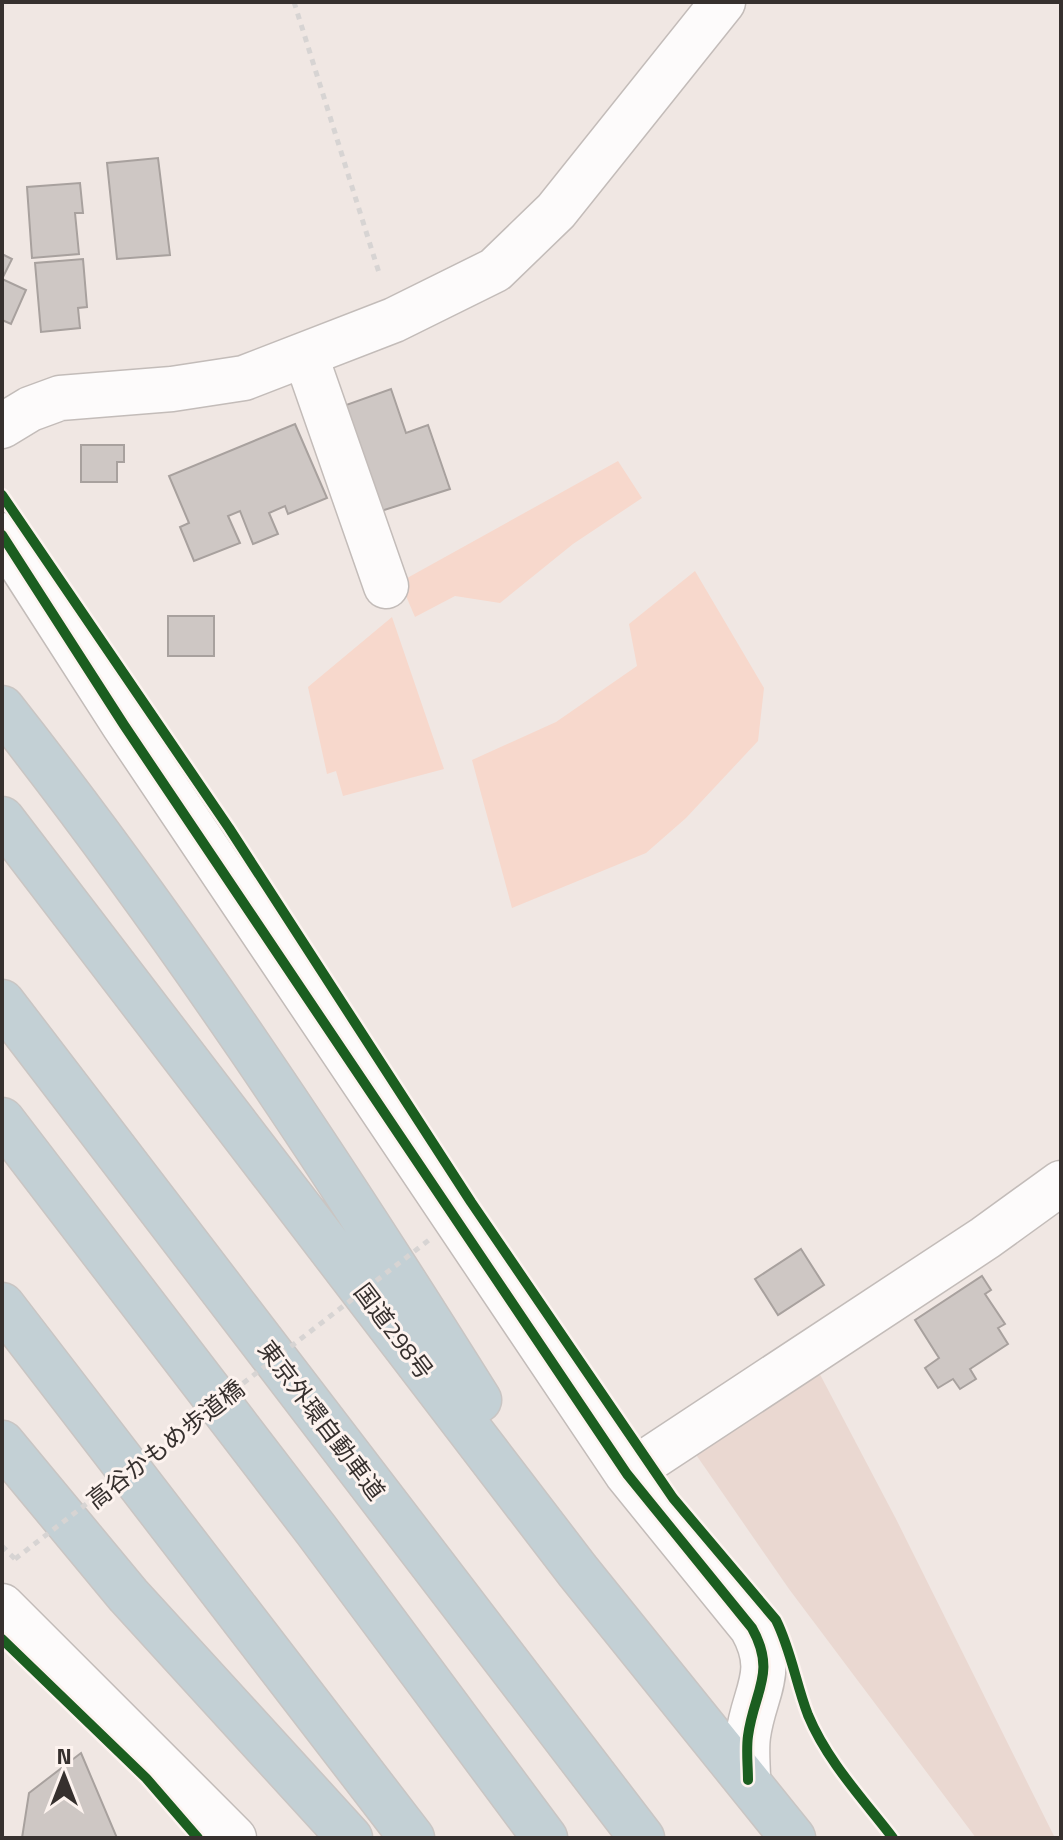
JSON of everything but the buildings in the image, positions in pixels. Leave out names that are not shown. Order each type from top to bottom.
[{"type":"highway","points":[[2,708],[92,822],[306,1127],[479,1400],[577,1570]]},
{"type":"highway","name":"国道298号","points":[[2,819],[577,1570],[793,1838]]},
{"type":"highway","name":"東京外環自動車道","points":[[2,1002],[642,1838]]},
{"type":"highway","points":[[2,1120],[317,1531],[545,1838]]},
{"type":"highway","points":[[2,1305],[412,1838]]},
{"type":"highway","points":[[2,1443],[138,1606],[350,1838]]},
{"type":"street","points":[[2,426],[30,409],[60,398],[172,389],[244,378],[306,357],[394,320],[495,270],[556,211],[723,2]]},
{"type":"street","points":[[306,357],[386,586]]},
{"type":"street","points":[[2,535],[124,725],[627,1474],[752,1628],[764,1648],[765,1672],[748,1736],[748,1780]]},
{"type":"street","points":[[627,1474],[985,1238],[1061,1183]]},
{"type":"street","points":[[2,1606],[234,1838]]},
{"type":"path","points":[[294,2],[394,320]]},
{"type":"shaded area","points":[[618,461],[642,498],[573,544],[500,603],[455,596],[415,617],[400,582]]},
{"type":"shaded area","points":[[695,571],[764,688],[758,741],[686,818],[646,853],[512,908],[472,760],[556,722],[637,666],[629,624]]},
{"type":"shaded area","points":[[392,617],[444,769],[343,796],[336,771],[327,774],[308,687]]},
{"type":"shaded area","points":[[814,1363],[896,1519],[1055,1838],[976,1838],[789,1589],[690,1446]]},
{"type":"cycle path","points":[[2,495],[229,828],[471,1202],[673,1498],[776,1620],[816,1732],[846,1779],[893,1838]]},
{"type":"cycle path","points":[[2,535],[124,725],[627,1474],[752,1628],[763,1658],[763,1670],[748,1736],[748,1780]]},
{"type":"cycle path","points":[[2,1639],[146,1778],[198,1838]]}]
